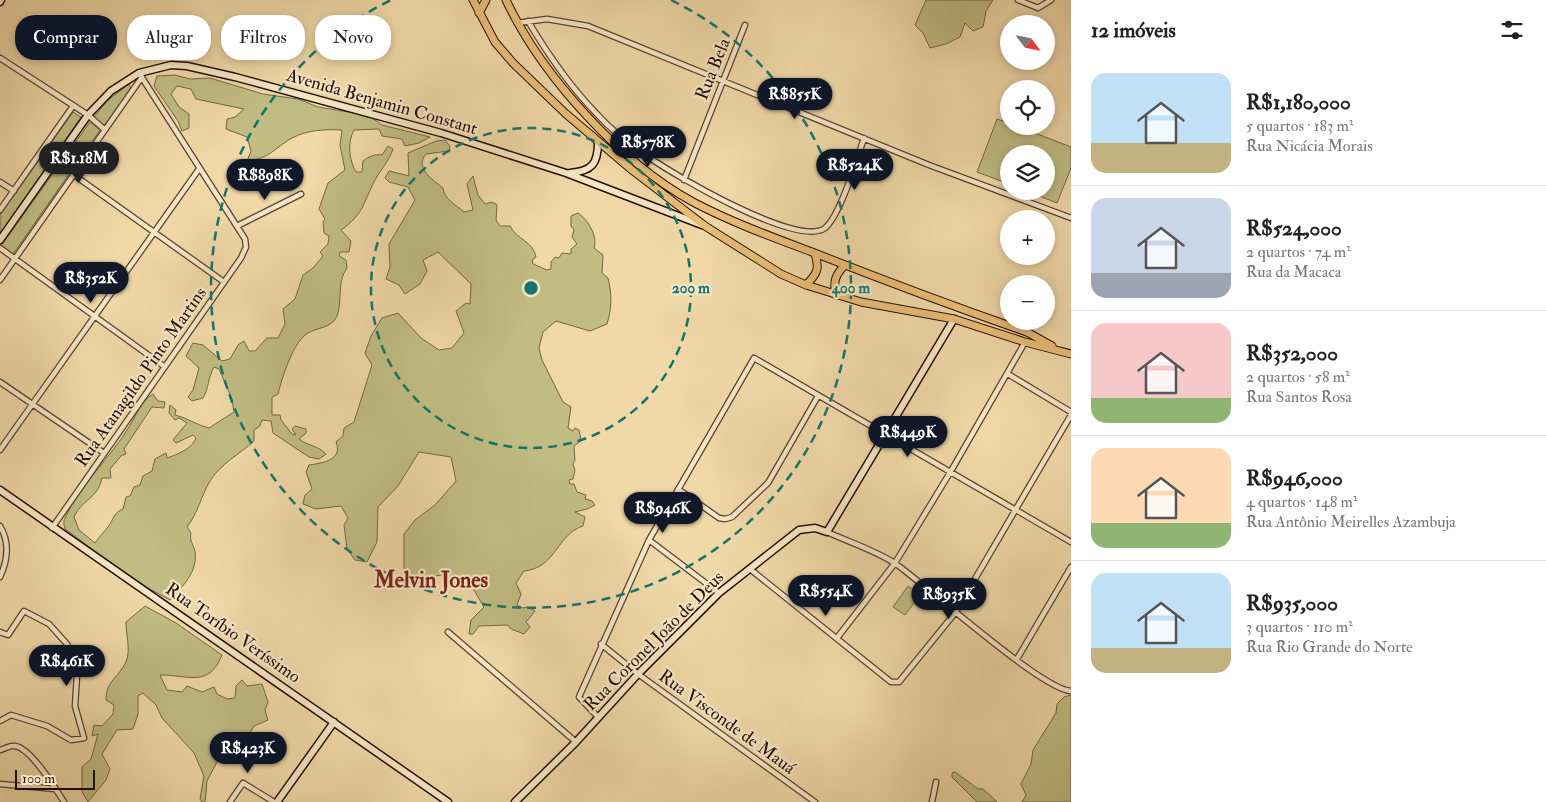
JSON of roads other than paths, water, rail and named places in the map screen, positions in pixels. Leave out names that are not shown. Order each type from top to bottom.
[{"type":"main road","points":[[473,0],[495,42],[513,63],[598,142],[705,226],[781,274],[836,296],[954,319],[1025,342],[1071,354]]},
{"type":"main road","points":[[479,13],[486,0]]},
{"type":"main road","points":[[506,0],[517,23],[541,60],[576,105],[619,146],[658,179],[701,206],[815,254],[1027,332],[1061,351]]},
{"type":"main road","points":[[806,285],[817,274],[819,266],[815,254]]},
{"type":"main road","points":[[836,296],[835,279],[837,273],[845,265]]},
{"type":"street","points":[[1018,0],[1038,8],[1051,0]]},
{"type":"street","points":[[517,23],[547,19],[588,26],[864,138],[1071,218]]},
{"type":"street","points":[[528,21],[557,66],[595,113],[624,140],[684,180],[766,220],[787,227],[809,231],[824,229],[834,218],[864,138]]},
{"type":"street","name":"Rua Bela","points":[[684,180],[745,24]]},
{"type":"street","points":[[0,58],[88,115],[105,130]]},
{"type":"street","name":"Avenida Benjamin Constant","points":[[0,240],[88,115],[111,91],[141,75],[171,65],[187,66],[235,77],[441,133],[566,173],[705,226]]},
{"type":"street","points":[[0,280],[105,130],[141,75],[237,226],[301,194]]},
{"type":"street","points":[[0,210],[73,106]]},
{"type":"street","points":[[566,173],[584,172],[592,166],[598,156],[598,142]]},
{"type":"street","points":[[0,450],[199,169]]},
{"type":"street","points":[[74,175],[224,282]]},
{"type":"street","points":[[0,182],[14,191]]},
{"type":"street","name":"Rua Atanagildo Pinto Martins","points":[[52,528],[244,253],[245,239],[237,226]]},
{"type":"street","points":[[0,248],[165,367]]},
{"type":"street","points":[[954,319],[827,532],[895,563],[1017,659],[1059,689],[1071,691]]},
{"type":"street","points":[[837,638],[895,563],[951,472],[1025,342]]},
{"type":"street","points":[[598,718],[579,697],[601,644],[649,540],[754,358],[1071,542]]},
{"type":"street","points":[[750,569],[891,682],[899,682],[955,612],[1071,413],[1008,374]]},
{"type":"street","points":[[0,382],[104,453]]},
{"type":"street","points":[[678,489],[719,518],[732,517],[768,484],[818,396]]},
{"type":"street","name":"Rua Toríbio Veríssimo","points":[[0,490],[448,802]]},
{"type":"street","points":[[0,526],[5,535],[8,561],[0,577]]},
{"type":"street","name":"Rua Coronel João de Deus","points":[[516,802],[576,742],[638,674],[719,593],[799,530],[815,528],[827,532]]},
{"type":"street","points":[[649,540],[719,593]]},
{"type":"street","points":[[1017,659],[1071,567]]},
{"type":"street","points":[[0,632],[8,635],[24,611],[49,624],[67,644],[77,675],[75,706],[80,730],[84,738],[71,740],[47,726],[11,716],[0,721]]},
{"type":"street","points":[[448,632],[576,742]]},
{"type":"street","name":"Rua Visconde de Mauá","points":[[601,644],[638,674],[815,802]]},
{"type":"street","points":[[230,802],[243,783],[279,801],[334,722]]},
{"type":"street","points":[[0,750],[13,745],[22,748],[64,802]]},
{"type":"street","points":[[932,802],[936,782]]},
{"type":"street","points":[[0,784],[55,789]]},
{"type":"district","name":"Melvin Jones","points":[[431,580]]}]
